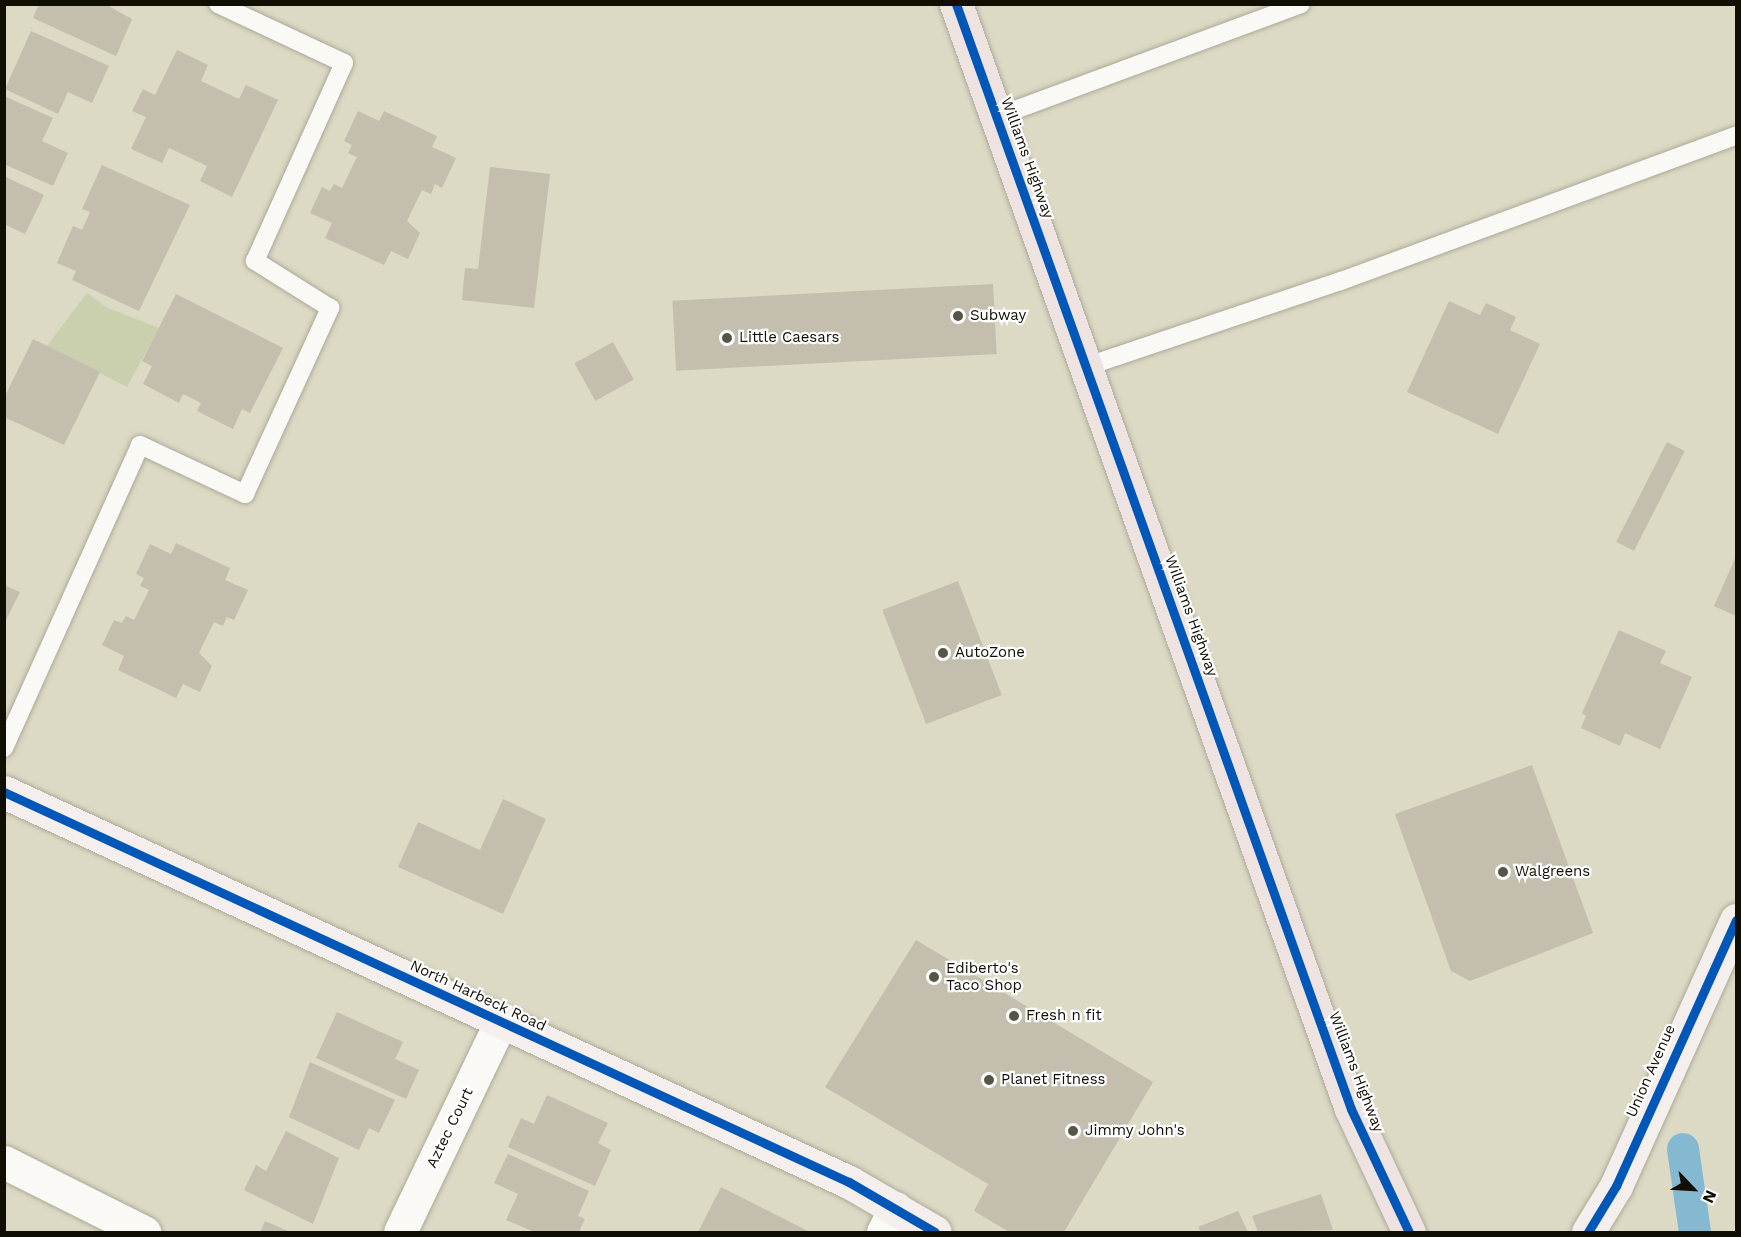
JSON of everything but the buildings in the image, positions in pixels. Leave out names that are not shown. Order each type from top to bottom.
[{"type":"main road","name":"Williams Highway","points":[[956,4],[1351,1109],[1409,1233]]},
{"type":"street","name":"North Harbeck Road","points":[[4,792],[500,1023],[849,1182],[889,1220],[936,1233]]},
{"type":"street","name":"Union Avenue","points":[[1588,1233],[1616,1186],[1737,920]]},
{"type":"street","name":"Aztec Court","points":[[400,1233],[500,1023]]},
{"type":"street","points":[[4,1162],[144,1233]]},
{"type":"lane","points":[[4,748],[140,445],[245,494],[330,308],[255,261],[344,63],[218,4]]},
{"type":"lane","points":[[996,117],[1301,4]]},
{"type":"lane","points":[[1085,367],[1341,281],[1737,136]]},
{"type":"green space","points":[[87,293],[108,308],[159,328],[127,387],[47,346]]},
{"type":"waterway","points":[[1683,1149],[1695,1232]]},
{"type":"cycle path","points":[[956,4],[1351,1109],[1409,1232]]},
{"type":"cycle path","points":[[4,792],[849,1182],[935,1232]]},
{"type":"cycle path","points":[[1588,1232],[1616,1186],[1736,920]]},
{"type":"place","name":"Subway","points":[[958,316]]},
{"type":"place","name":"Little Caesars","points":[[727,338]]},
{"type":"place","name":"AutoZone","points":[[943,653]]},
{"type":"place","name":"Walgreens","points":[[1503,872]]},
{"type":"place","name":"Ediberto's Taco Shop","points":[[934,977]]},
{"type":"place","name":"Fresh n fit","points":[[1014,1016]]},
{"type":"place","name":"Planet Fitness","points":[[989,1080]]},
{"type":"place","name":"Jimmy John's","points":[[1073,1131]]}]
